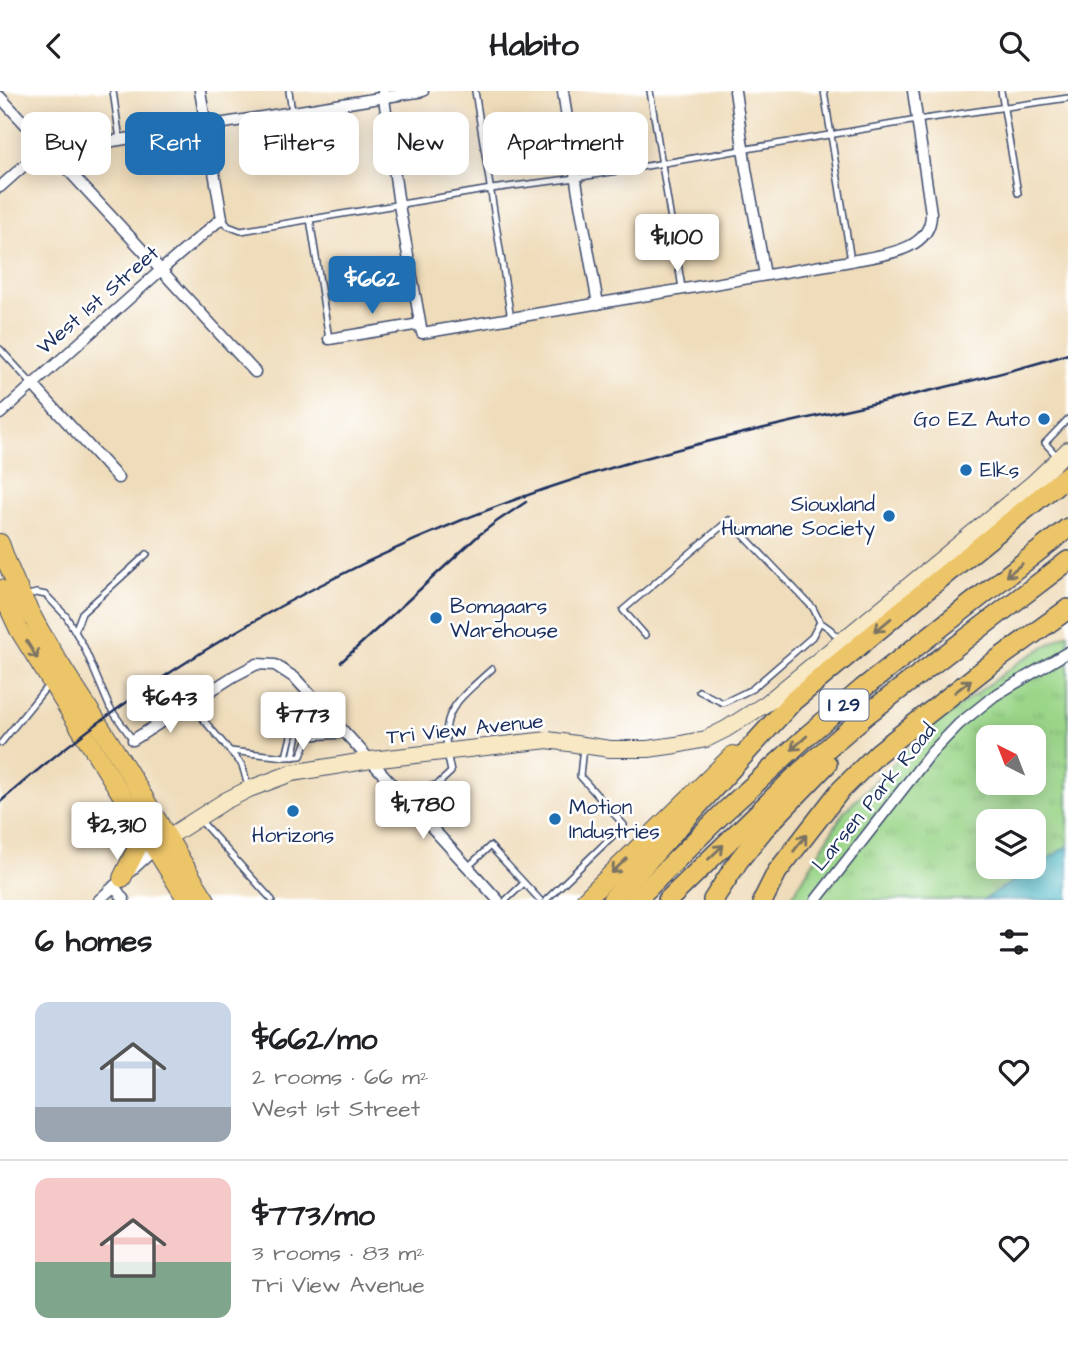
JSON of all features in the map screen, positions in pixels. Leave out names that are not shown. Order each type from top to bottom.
[{"type":"highway","points":[[612,900],[793,701],[936,582],[1065,461]]},
{"type":"highway","points":[[936,582],[999,541],[1068,489]]},
{"type":"highway","name":"I 29","points":[[636,900],[723,813],[862,689],[1068,529]]},
{"type":"highway","name":"I 29","points":[[668,900],[800,772],[866,715],[1068,561]]},
{"type":"highway","points":[[713,900],[739,860],[764,829],[831,760],[937,673],[1037,585]]},
{"type":"highway","points":[[764,900],[777,872],[839,792],[878,753],[987,667],[1068,609]]},
{"type":"main road","points":[[0,543],[6,562],[59,677],[138,820],[162,843],[206,900]]},
{"type":"main road","points":[[0,589],[19,630],[59,677],[102,713],[187,900]]},
{"type":"main road","points":[[585,900],[723,765],[793,701]]},
{"type":"main road","points":[[118,882],[137,848],[138,820]]},
{"type":"street","points":[[200,91],[203,112]]},
{"type":"street","points":[[298,112],[384,94],[423,91]]},
{"type":"street","points":[[562,91],[598,304]]},
{"type":"street","points":[[735,91],[765,275]]},
{"type":"street","points":[[384,94],[399,205],[422,333],[851,261],[908,248],[920,239],[932,223],[913,91]]},
{"type":"street","points":[[0,97],[21,119]]},
{"type":"street","points":[[111,141],[125,139]]},
{"type":"street","points":[[0,187],[21,171]]},
{"type":"street","points":[[73,175],[255,372]]},
{"type":"street","points":[[214,175],[222,218]]},
{"type":"street","name":"West 1st Street","points":[[0,414],[222,218]]},
{"type":"street","points":[[329,339],[420,324]]},
{"type":"street","points":[[32,384],[118,478]]},
{"type":"street","name":"Tri View Avenue","points":[[99,900],[162,843],[198,818],[249,789],[292,773],[371,760],[548,740],[610,749],[648,750],[706,739],[767,703],[1032,484],[1065,461]]},
{"type":"street","name":"Larsen Park Road","points":[[816,900],[931,753],[959,724],[994,696],[1068,652]]},
{"type":"street","points":[[133,740],[234,675],[257,664],[275,665],[295,678],[319,710],[348,735],[498,900]]},
{"type":"street","points":[[118,882],[124,900]]},
{"type":"lane","points":[[113,91],[120,140]]},
{"type":"lane","points":[[289,91],[293,112]]},
{"type":"lane","points":[[475,91],[511,319]]},
{"type":"lane","points":[[650,91],[682,290]]},
{"type":"lane","points":[[824,91],[851,261]]},
{"type":"lane","points":[[1001,91],[1017,193]]},
{"type":"lane","points":[[222,218],[228,226],[241,230],[1068,98]]},
{"type":"lane","points":[[310,219],[329,339]]},
{"type":"lane","points":[[0,349],[32,384]]},
{"type":"lane","points":[[1065,461],[1045,443],[1068,419]]},
{"type":"lane","points":[[645,635],[623,610],[729,520],[813,608],[820,622],[841,641]]},
{"type":"lane","points":[[75,631],[82,613],[147,554]]},
{"type":"lane","points":[[22,597],[36,593],[46,595],[66,616],[84,647],[102,713],[133,740]]},
{"type":"lane","points":[[699,691],[723,703],[752,689],[812,637],[820,622]]},
{"type":"lane","points":[[402,795],[438,784],[452,772],[447,752],[446,724],[451,709],[492,669]]},
{"type":"lane","points":[[1,743],[59,677]]},
{"type":"lane","points":[[190,703],[242,765],[249,789]]},
{"type":"lane","points":[[230,751],[301,756],[319,710],[301,713]]},
{"type":"lane","points":[[289,757],[297,727]]},
{"type":"lane","points":[[309,737],[348,735]]},
{"type":"lane","points":[[547,900],[624,825],[580,776],[583,744]]},
{"type":"lane","points":[[198,818],[272,900]]},
{"type":"lane","points":[[468,867],[490,846],[540,900]]},
{"type":"lane","points":[[506,900],[524,883]]},
{"type":"green space","points":[[1068,633],[1068,900],[790,900],[844,812],[926,731],[1016,664]]},
{"type":"water","points":[[1068,846],[1068,900],[984,900],[1016,879],[1046,879],[1046,860]]},
{"type":"railway","points":[[0,802],[74,741],[153,684],[234,633],[319,586],[406,544],[495,507],[587,475],[679,449],[908,396],[1068,354]]},
{"type":"railway","points":[[341,662],[479,535],[526,502]]},
{"type":"place","name":"Go EZ Auto","points":[[1044,419]]},
{"type":"place","name":"Elks","points":[[966,470]]},
{"type":"place","name":"Siouxland Humane Society","points":[[889,516]]},
{"type":"place","name":"Bomgaars Warehouse","points":[[436,618]]},
{"type":"place","name":"Horizons","points":[[293,811]]},
{"type":"place","name":"Motion Industries","points":[[555,819]]}]
